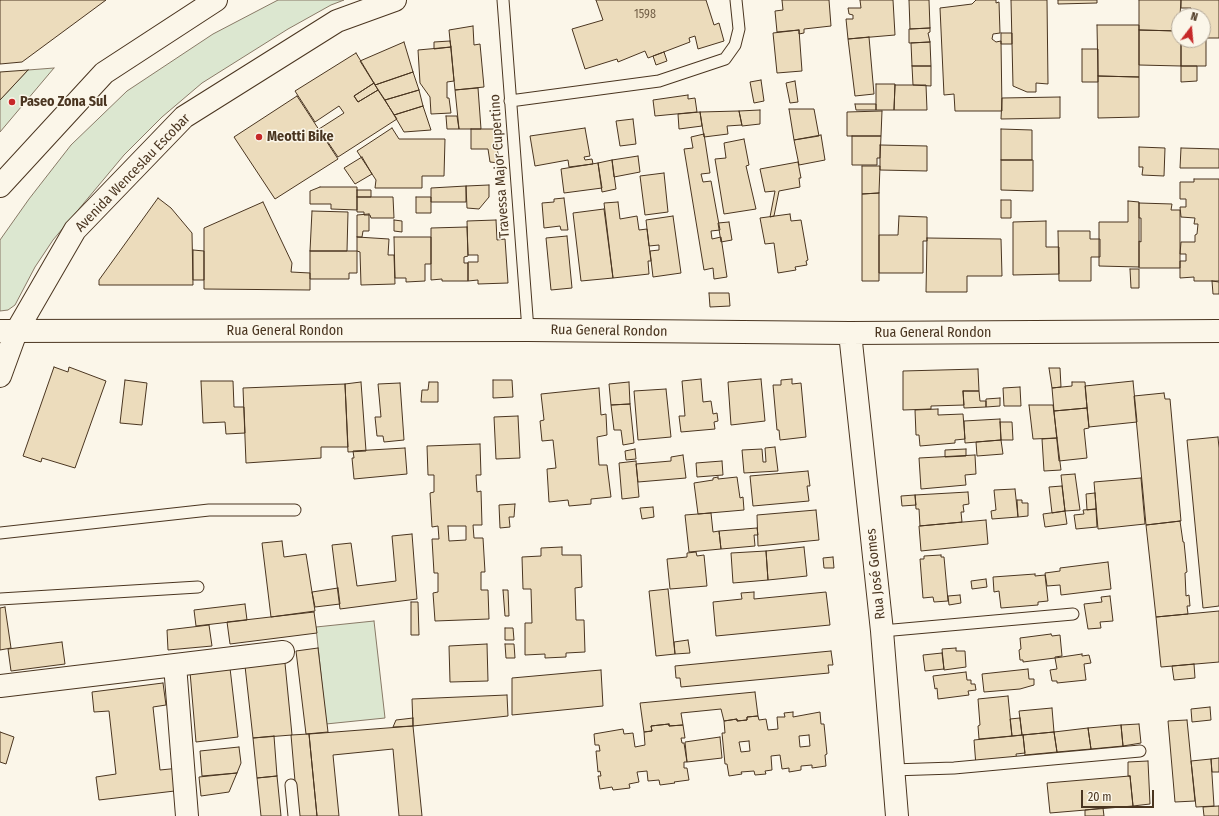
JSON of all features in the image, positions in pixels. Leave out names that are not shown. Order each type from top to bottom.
[{"type":"street","points":[[0,186],[104,73],[216,0]]},
{"type":"street","name":"Avenida Wenceslau Escobar","points":[[0,376],[8,332],[75,230],[184,117],[337,21],[395,0]]},
{"type":"street","name":"Rua General Rondon","points":[[8,332],[528,330],[850,333],[1219,331]]},
{"type":"street","name":"Rua José Gomes","points":[[850,333],[882,630],[896,816]]},
{"type":"street","points":[[0,686],[283,652]]},
{"type":"street","points":[[175,665],[187,816]]},
{"type":"lane","name":"Travessa Major Cupertino","points":[[503,0],[528,330]]},
{"type":"lane","points":[[510,101],[659,81],[725,58],[735,45],[740,28],[736,0]]},
{"type":"lane","points":[[0,533],[209,510],[295,510]]},
{"type":"lane","points":[[0,599],[198,587]]},
{"type":"lane","points":[[882,630],[1073,614]]},
{"type":"lane","points":[[892,770],[954,768],[1140,751]]},
{"type":"lane","points":[[291,785],[294,816]]},
{"type":"green space","points":[[278,0],[344,0],[331,5],[288,29],[202,83],[162,117],[124,155],[53,240],[35,267],[15,305],[8,310],[0,311],[0,240],[29,199],[71,145],[127,91],[213,34]]},
{"type":"green space","name":"Paseo Zona Sul","points":[[54,68],[0,132],[0,100],[28,70]]},
{"type":"green space","points":[[374,621],[385,718],[326,724],[316,627]]},
{"type":"building","points":[[0,0],[106,0],[22,62],[0,64]]},
{"type":"building","points":[[596,0],[706,0],[714,25],[719,23],[724,41],[698,49],[695,36],[689,38],[690,42],[648,58],[645,51],[618,62],[617,59],[585,69],[572,29],[603,20]]},
{"type":"building","points":[[782,0],[829,0],[831,26],[804,29],[804,33],[799,34],[799,30],[777,32],[775,11],[783,10]]},
{"type":"building","points":[[860,0],[893,0],[895,35],[848,39],[846,19],[853,19],[853,15],[849,14],[848,8],[861,8]]},
{"type":"building","points":[[909,0],[929,0],[930,28],[910,29]]},
{"type":"building","points":[[976,0],[996,0],[996,3],[999,2],[1000,33],[993,34],[992,39],[996,42],[1001,41],[1002,111],[955,111],[954,94],[944,95],[940,8],[972,4]]},
{"type":"building","points":[[1011,0],[1047,0],[1048,84],[1036,83],[1036,92],[1027,92],[1013,86]]},
{"type":"building","points":[[1058,0],[1097,0],[1097,3],[1058,4]]},
{"type":"building","points":[[1139,0],[1181,0],[1180,8],[1171,8],[1171,31],[1139,30]]},
{"type":"building","points":[[1181,0],[1219,0],[1219,38],[1211,38],[1211,8],[1181,8]]},
{"type":"building","points":[[1097,25],[1139,25],[1139,77],[1098,76]]},
{"type":"building","points":[[473,26],[474,45],[480,44],[484,87],[455,90],[449,30]]},
{"type":"building","points":[[930,28],[930,32],[928,33],[930,42],[909,43],[909,29]]},
{"type":"building","points":[[799,30],[802,71],[777,73],[773,33]]},
{"type":"building","points":[[1139,30],[1171,31],[1171,48],[1181,48],[1181,66],[1139,65]]},
{"type":"building","points":[[1001,33],[1012,33],[1012,44],[1001,44]]},
{"type":"building","points":[[869,37],[874,94],[855,96],[848,39]]},
{"type":"building","points":[[450,41],[451,47],[434,49],[434,42]]},
{"type":"building","points":[[404,42],[413,72],[375,85],[360,61]]},
{"type":"building","points":[[930,42],[931,66],[912,66],[911,43]]},
{"type":"building","points":[[451,47],[454,81],[447,82],[447,98],[449,98],[451,113],[431,114],[430,97],[420,83],[418,50]]},
{"type":"building","points":[[1181,48],[1206,48],[1206,66],[1181,66]]},
{"type":"building","points":[[1082,49],[1098,49],[1098,82],[1082,82]]},
{"type":"building","points":[[664,52],[667,61],[656,65],[653,56]]},
{"type":"building","points":[[356,53],[374,83],[354,96],[358,102],[378,90],[397,119],[338,157],[319,129],[344,113],[339,106],[315,122],[295,91]]},
{"type":"building","points":[[912,66],[931,66],[931,86],[913,85]]},
{"type":"building","points":[[1181,66],[1197,66],[1197,81],[1181,82]]},
{"type":"building","points":[[28,70],[0,100],[0,72]]},
{"type":"building","points":[[413,72],[419,90],[385,100],[375,85]]},
{"type":"building","points":[[1098,76],[1139,77],[1139,117],[1098,118]]},
{"type":"building","points":[[761,80],[764,101],[754,103],[750,82]]},
{"type":"building","points":[[795,81],[798,102],[790,103],[786,83]]},
{"type":"building","points":[[374,83],[378,90],[358,102],[354,96]]},
{"type":"building","points":[[876,84],[895,84],[894,110],[876,110]]},
{"type":"building","points":[[895,85],[926,85],[927,110],[894,110]]},
{"type":"building","points":[[478,88],[481,129],[459,129],[455,90]]},
{"type":"building","points":[[419,90],[423,106],[394,115],[385,100]]},
{"type":"building","points":[[688,95],[688,99],[695,98],[697,112],[655,116],[653,100]]},
{"type":"building","points":[[297,96],[338,159],[275,199],[234,137]]},
{"type":"building","points":[[1060,97],[1060,118],[1001,119],[1002,98]]},
{"type":"building","points":[[855,104],[876,104],[876,110],[856,110]]},
{"type":"building","points":[[423,106],[431,130],[404,132],[394,115]]},
{"type":"building","points":[[789,109],[814,109],[819,136],[794,140]]},
{"type":"building","points":[[760,110],[760,124],[742,126],[739,111]]},
{"type":"building","points":[[739,111],[742,125],[727,126],[728,134],[704,137],[700,112]]},
{"type":"building","points":[[882,111],[881,136],[847,136],[847,112]]},
{"type":"building","points":[[700,112],[702,126],[679,129],[678,114]]},
{"type":"building","points":[[446,116],[457,116],[459,129],[447,129]]},
{"type":"building","points":[[633,119],[636,144],[620,146],[616,121]]},
{"type":"building","points":[[392,128],[399,139],[445,139],[444,176],[422,176],[422,188],[375,188],[376,180],[357,151]]},
{"type":"building","points":[[585,128],[590,156],[584,157],[585,160],[592,159],[593,164],[569,167],[568,160],[535,166],[530,136]]},
{"type":"building","points":[[471,129],[495,129],[499,163],[490,162],[488,149],[471,149]]},
{"type":"building","points":[[1001,129],[1032,130],[1032,160],[1001,160]]},
{"type":"building","points":[[704,134],[710,173],[701,174],[703,182],[711,181],[720,230],[711,231],[712,239],[721,237],[727,277],[714,279],[713,268],[704,270],[684,149],[693,148],[691,137]]},
{"type":"building","points":[[821,135],[825,160],[799,165],[794,140]]},
{"type":"building","points":[[852,136],[881,136],[880,158],[877,158],[877,165],[852,165]]},
{"type":"building","points":[[744,139],[749,165],[746,166],[756,209],[724,214],[715,159],[726,158],[724,143]]},
{"type":"building","points":[[880,145],[927,146],[927,171],[880,170]]},
{"type":"building","points":[[1139,147],[1165,148],[1164,176],[1142,175],[1143,167],[1139,167]]},
{"type":"building","points":[[1181,148],[1219,149],[1219,168],[1180,168]]},
{"type":"building","points":[[638,156],[640,172],[614,177],[612,160]]},
{"type":"building","points":[[362,157],[372,174],[355,184],[344,168]]},
{"type":"building","points":[[612,160],[616,189],[602,192],[598,163]]},
{"type":"building","points":[[1001,160],[1033,160],[1033,191],[1001,190]]},
{"type":"building","points":[[798,162],[801,178],[799,178],[800,187],[779,191],[774,216],[770,217],[775,191],[765,192],[760,169]]},
{"type":"building","points":[[598,163],[602,188],[564,193],[561,169]]},
{"type":"building","points":[[862,166],[880,166],[879,193],[862,194]]},
{"type":"building","points":[[664,173],[668,212],[645,215],[640,176]]},
{"type":"building","points":[[1194,179],[1219,179],[1219,281],[1194,281],[1194,277],[1180,278],[1180,261],[1186,261],[1186,254],[1180,254],[1181,242],[1195,242],[1198,224],[1194,224],[1195,218],[1181,217],[1180,207],[1186,207],[1186,199],[1180,199],[1180,182],[1194,182]]},
{"type":"building","points":[[489,185],[489,197],[479,209],[467,208],[466,186]]},
{"type":"building","points":[[466,186],[466,202],[431,202],[431,188]]},
{"type":"building","points":[[320,187],[357,187],[357,210],[331,209],[331,204],[310,204],[310,191]]},
{"type":"building","points":[[357,190],[371,190],[371,197],[357,197]]},
{"type":"building","points":[[879,193],[879,281],[862,281],[862,194]]},
{"type":"building","points":[[357,197],[393,197],[394,218],[371,218],[370,215],[364,215],[364,212],[357,212]]},
{"type":"building","points":[[416,197],[431,197],[431,213],[416,213]]},
{"type":"building","points":[[158,198],[171,208],[192,233],[193,285],[99,285],[99,280]]},
{"type":"building","points":[[564,198],[568,230],[561,230],[560,226],[544,228],[542,203],[554,202],[554,199]]},
{"type":"building","points":[[1001,200],[1011,200],[1011,218],[1001,218]]},
{"type":"building","points":[[1128,201],[1139,202],[1139,267],[1099,266],[1099,222],[1128,222]]},
{"type":"building","points":[[263,202],[292,263],[291,272],[310,273],[310,290],[204,289],[204,228]]},
{"type":"building","points":[[618,202],[620,219],[637,216],[639,230],[647,229],[651,261],[648,261],[649,274],[613,278],[604,203]]},
{"type":"building","points":[[1139,203],[1172,204],[1171,210],[1180,210],[1180,268],[1139,268],[1141,218],[1139,218]]},
{"type":"building","points":[[604,209],[613,278],[581,281],[573,213]]},
{"type":"building","points":[[312,211],[348,212],[347,251],[310,251]]},
{"type":"building","points":[[369,214],[369,231],[363,231],[362,237],[357,237],[357,215]]},
{"type":"building","points":[[790,214],[791,221],[801,220],[808,260],[806,261],[807,265],[795,267],[796,270],[778,273],[774,243],[765,244],[760,218]]},
{"type":"building","points":[[673,216],[681,273],[653,277],[650,251],[659,250],[659,245],[649,246],[646,220]]},
{"type":"building","points":[[899,216],[927,217],[927,241],[923,241],[923,273],[879,273],[879,235],[898,235]]},
{"type":"building","points":[[394,220],[402,221],[402,232],[394,231]]},
{"type":"building","points":[[496,220],[497,240],[505,239],[508,283],[478,284],[478,280],[468,281],[468,262],[478,262],[478,255],[468,255],[467,221]]},
{"type":"building","points":[[1046,221],[1046,247],[1059,247],[1059,274],[1013,275],[1013,222]]},
{"type":"building","points":[[729,222],[732,240],[721,242],[718,223]]},
{"type":"building","points":[[467,227],[468,256],[464,257],[464,263],[468,263],[468,281],[442,281],[442,279],[431,280],[431,228]]},
{"type":"building","points":[[1058,231],[1090,231],[1090,239],[1100,239],[1100,257],[1091,257],[1091,281],[1059,281]]},
{"type":"building","points":[[567,236],[572,288],[551,290],[546,238]]},
{"type":"building","points":[[357,237],[389,239],[388,255],[394,255],[395,284],[361,285],[360,252],[357,251]]},
{"type":"building","points":[[394,237],[431,237],[431,264],[425,264],[425,281],[406,282],[406,278],[395,278]]},
{"type":"building","points":[[927,238],[1001,239],[1002,276],[967,276],[967,292],[926,292]]},
{"type":"building","points":[[193,250],[204,251],[204,280],[193,280]]},
{"type":"building","points":[[310,251],[357,251],[357,273],[349,273],[349,279],[310,279]]},
{"type":"building","points":[[1130,269],[1139,269],[1139,288],[1131,288]]},
{"type":"building","points":[[1212,281],[1219,282],[1219,294],[1213,294]]},
{"type":"building","points":[[709,293],[729,293],[730,306],[710,307]]},
{"type":"building","points":[[54,367],[68,372],[69,367],[106,381],[75,468],[42,458],[41,462],[23,456]]},
{"type":"building","points":[[1049,368],[1060,368],[1061,387],[1052,388]]},
{"type":"building","points":[[978,369],[979,391],[963,391],[964,405],[931,406],[931,409],[903,410],[903,371]]},
{"type":"building","points":[[701,379],[703,402],[711,401],[713,414],[717,413],[718,421],[714,422],[715,429],[681,432],[679,416],[685,416],[682,381]]},
{"type":"building","points":[[761,379],[765,421],[731,425],[728,382]]},
{"type":"building","points":[[792,379],[792,384],[801,383],[806,437],[780,440],[779,430],[777,430],[773,385],[781,385],[781,380]]},
{"type":"building","points":[[125,380],[147,383],[142,425],[120,423]]},
{"type":"building","points":[[493,380],[512,380],[513,397],[493,398]]},
{"type":"building","points":[[201,381],[233,381],[234,407],[244,407],[245,433],[226,434],[225,422],[203,423]]},
{"type":"building","points":[[1133,381],[1137,422],[1089,427],[1085,386]]},
{"type":"building","points":[[361,382],[366,451],[348,452],[345,384]]},
{"type":"building","points":[[429,382],[438,382],[438,402],[421,402],[422,390],[428,390]]},
{"type":"building","points":[[629,382],[630,404],[611,405],[609,384]]},
{"type":"building","points":[[1072,382],[1085,382],[1087,408],[1054,411],[1052,388],[1072,386]]},
{"type":"building","points":[[400,383],[404,440],[384,442],[383,436],[377,436],[375,417],[381,417],[378,384]]},
{"type":"building","points":[[345,384],[348,447],[321,447],[321,458],[246,463],[243,388]]},
{"type":"building","points":[[1020,387],[1021,406],[1004,406],[1003,388]]},
{"type":"building","points":[[599,388],[601,415],[606,414],[607,435],[597,437],[599,465],[607,465],[611,497],[591,499],[591,504],[569,506],[568,500],[549,502],[547,469],[556,468],[553,440],[542,441],[540,421],[544,420],[541,394]]},
{"type":"building","points":[[666,389],[671,437],[638,440],[634,391]]},
{"type":"building","points":[[963,391],[979,391],[980,401],[986,401],[986,407],[964,408]]},
{"type":"building","points":[[1164,393],[1165,399],[1170,399],[1181,521],[1146,525],[1134,396]]},
{"type":"building","points":[[1000,398],[1000,406],[986,407],[986,399]]},
{"type":"building","points":[[630,404],[634,443],[623,445],[621,430],[614,430],[611,405]]},
{"type":"building","points":[[1029,405],[1053,405],[1057,438],[1033,439]]},
{"type":"building","points":[[1087,408],[1089,428],[1084,429],[1087,458],[1059,461],[1054,411]]},
{"type":"building","points":[[938,409],[938,415],[963,414],[965,439],[955,440],[955,443],[920,446],[919,435],[916,435],[915,410]]},
{"type":"building","points":[[518,416],[520,458],[496,459],[494,417]]},
{"type":"building","points":[[1000,419],[1001,440],[965,443],[964,421]]},
{"type":"building","points":[[1000,422],[1012,422],[1013,440],[1001,440]]},
{"type":"building","points":[[1218,437],[1219,606],[1203,608],[1187,440]]},
{"type":"building","points":[[1057,438],[1061,470],[1044,471],[1042,439]]},
{"type":"building","points":[[1001,440],[1003,454],[977,456],[976,442]]},
{"type":"building","points":[[480,444],[481,475],[476,475],[477,492],[481,491],[482,525],[473,525],[474,538],[483,538],[485,572],[481,572],[481,590],[488,590],[489,619],[435,621],[433,593],[438,592],[438,573],[434,573],[432,539],[439,539],[438,526],[432,527],[430,493],[434,492],[434,475],[428,475],[427,446]]},
{"type":"building","points":[[775,447],[778,471],[744,473],[742,450],[762,449],[763,462],[766,462],[765,448]]},
{"type":"building","points":[[405,448],[407,474],[354,479],[352,458],[354,458],[353,451]]},
{"type":"building","points":[[635,449],[636,459],[626,460],[625,451]]},
{"type":"building","points":[[966,449],[966,456],[945,457],[945,450]]},
{"type":"building","points":[[683,455],[686,478],[638,482],[636,464],[671,461],[671,457]]},
{"type":"building","points":[[975,455],[976,474],[965,475],[966,485],[921,489],[919,458]]},
{"type":"building","points":[[636,461],[639,497],[622,499],[619,463]]},
{"type":"building","points":[[722,461],[723,475],[697,477],[696,463]]},
{"type":"building","points":[[808,471],[810,486],[807,486],[809,501],[753,506],[750,476]]},
{"type":"building","points":[[1075,474],[1080,510],[1065,511],[1061,475]]},
{"type":"building","points":[[718,477],[718,479],[737,477],[740,498],[743,497],[744,510],[698,514],[694,483],[713,480],[713,478]]},
{"type":"building","points":[[1141,478],[1145,524],[1098,529],[1094,482]]},
{"type":"building","points":[[1062,486],[1065,511],[1052,513],[1049,487]]},
{"type":"building","points":[[1015,489],[1018,517],[992,519],[991,511],[996,510],[994,490]]},
{"type":"building","points":[[968,492],[969,504],[963,505],[964,512],[961,512],[962,522],[920,526],[919,509],[916,509],[915,495]]},
{"type":"building","points":[[1095,493],[1096,509],[1087,510],[1086,494]]},
{"type":"building","points":[[915,495],[916,505],[902,506],[901,496]]},
{"type":"building","points":[[1017,500],[1022,500],[1022,503],[1028,503],[1028,516],[1018,517]]},
{"type":"building","points":[[515,504],[514,517],[509,517],[510,527],[500,528],[499,505]]},
{"type":"building","points":[[653,507],[654,517],[642,519],[640,508]]},
{"type":"building","points":[[1096,509],[1097,527],[1076,529],[1074,515],[1084,514],[1083,510]]},
{"type":"building","points":[[816,510],[819,540],[758,546],[757,515]]},
{"type":"building","points":[[1065,511],[1067,524],[1045,527],[1043,514]]},
{"type":"building","points":[[711,513],[713,532],[719,531],[721,549],[689,552],[685,515]]},
{"type":"building","points":[[986,520],[988,544],[921,551],[919,526]]},
{"type":"building","points":[[1180,521],[1187,572],[1185,573],[1186,596],[1189,595],[1190,606],[1187,606],[1188,614],[1156,617],[1146,525]]},
{"type":"building","points":[[448,526],[466,526],[466,540],[449,541]]},
{"type":"building","points":[[757,528],[758,535],[754,535],[755,546],[721,549],[719,531]]},
{"type":"building","points":[[412,534],[417,599],[340,609],[332,545],[351,543],[357,586],[396,581],[392,536]]},
{"type":"building","points":[[282,541],[284,557],[306,554],[315,611],[271,617],[262,543]]},
{"type":"building","points":[[562,547],[562,555],[581,555],[582,587],[575,588],[576,620],[584,620],[585,652],[566,653],[566,657],[545,658],[545,654],[525,655],[525,623],[532,623],[531,589],[523,589],[522,557],[541,556],[541,548]]},
{"type":"building","points":[[804,547],[807,576],[768,580],[766,551]]},
{"type":"building","points":[[766,551],[768,580],[733,583],[731,553]]},
{"type":"building","points":[[696,552],[697,556],[704,555],[707,586],[670,589],[667,559],[687,557],[687,553]]},
{"type":"building","points":[[941,555],[941,557],[944,557],[948,601],[934,602],[933,597],[923,598],[920,559],[924,559],[924,556]]},
{"type":"building","points":[[833,557],[834,568],[824,568],[823,558]]},
{"type":"building","points":[[1108,562],[1111,589],[1061,595],[1060,585],[1047,586],[1045,573],[1060,571],[1060,568]]},
{"type":"building","points":[[1035,574],[1035,576],[1045,575],[1048,601],[1038,602],[1038,605],[1001,608],[999,591],[994,592],[993,577]]},
{"type":"building","points":[[986,579],[987,587],[972,589],[971,581]]},
{"type":"building","points":[[338,588],[340,604],[315,607],[312,592]]},
{"type":"building","points":[[668,589],[675,654],[656,656],[649,591]]},
{"type":"building","points":[[503,590],[508,590],[509,616],[505,616]]},
{"type":"building","points":[[754,592],[754,599],[826,592],[830,625],[716,636],[713,602],[742,599],[741,593]]},
{"type":"building","points":[[960,595],[961,603],[949,605],[948,596]]},
{"type":"building","points":[[1110,596],[1113,621],[1100,622],[1101,628],[1088,629],[1084,604],[1102,602],[1101,597]]},
{"type":"building","points":[[411,602],[418,602],[419,635],[411,635]]},
{"type":"building","points":[[245,604],[247,620],[196,626],[194,610]]},
{"type":"building","points":[[5,607],[11,648],[0,650],[0,608]]},
{"type":"building","points":[[1219,611],[1219,662],[1161,667],[1156,617]]},
{"type":"building","points":[[314,612],[317,633],[230,644],[227,622]]},
{"type":"building","points":[[209,625],[212,646],[168,650],[167,630]]},
{"type":"building","points":[[505,628],[513,628],[514,640],[505,640]]},
{"type":"building","points":[[1051,634],[1052,636],[1060,635],[1062,656],[1023,662],[1023,660],[1020,660],[1020,638]]},
{"type":"building","points":[[688,640],[690,653],[675,654],[674,642]]},
{"type":"building","points":[[62,642],[65,664],[11,671],[8,649]]},
{"type":"building","points":[[487,644],[488,681],[450,682],[449,646]]},
{"type":"building","points":[[505,644],[514,644],[515,658],[506,658]]},
{"type":"building","points":[[318,648],[328,732],[306,734],[296,651]]},
{"type":"building","points":[[956,648],[956,651],[965,651],[966,667],[944,670],[942,649]]},
{"type":"building","points":[[831,651],[833,665],[828,665],[829,673],[681,687],[680,678],[676,678],[675,666]]},
{"type":"building","points":[[284,653],[292,735],[253,738],[244,657]]},
{"type":"building","points":[[942,653],[944,669],[925,671],[923,655]]},
{"type":"building","points":[[1082,654],[1082,656],[1089,655],[1091,663],[1084,664],[1086,680],[1057,683],[1057,681],[1052,681],[1050,670],[1057,669],[1055,658]]},
{"type":"building","points":[[1194,664],[1195,678],[1174,680],[1172,666]]},
{"type":"building","points":[[230,668],[238,737],[196,742],[190,672]]},
{"type":"building","points":[[1028,669],[1029,679],[1034,679],[1034,685],[1020,689],[984,692],[982,674]]},
{"type":"building","points":[[601,670],[603,706],[512,715],[512,678]]},
{"type":"building","points":[[966,672],[967,680],[971,680],[971,684],[975,684],[976,690],[968,691],[969,695],[938,699],[937,688],[935,689],[933,676]]},
{"type":"building","points":[[163,683],[166,705],[153,707],[160,770],[180,768],[183,790],[99,800],[96,777],[116,774],[109,711],[94,712],[92,692]]},
{"type":"building","points":[[755,692],[758,716],[747,717],[747,720],[737,721],[737,719],[724,721],[721,709],[681,713],[683,725],[669,726],[669,724],[651,726],[652,731],[644,732],[640,703]]},
{"type":"building","points":[[507,695],[508,716],[413,726],[412,699]]},
{"type":"building","points":[[1008,696],[1012,736],[979,739],[978,726],[980,725],[978,699]]},
{"type":"building","points":[[1210,707],[1211,720],[1192,722],[1191,709]]},
{"type":"building","points":[[1052,708],[1054,732],[1022,735],[1019,711]]},
{"type":"building","points":[[793,712],[793,717],[820,712],[821,724],[824,724],[827,754],[825,755],[826,766],[812,768],[812,765],[801,766],[801,770],[789,772],[789,768],[782,769],[780,755],[771,756],[772,770],[765,771],[766,774],[755,775],[754,771],[741,772],[742,774],[729,776],[727,764],[725,764],[722,733],[725,733],[724,721],[737,719],[737,721],[747,720],[747,717],[758,716],[759,720],[766,719],[768,730],[778,729],[777,717],[785,717],[784,713]],"holes":[[[809,735],[810,746],[800,747],[799,736]],[[749,741],[750,751],[741,752],[739,742]]]},
{"type":"building","points":[[413,718],[413,726],[393,727],[396,720]]},
{"type":"building","points":[[1020,718],[1022,735],[1012,736],[1010,719]]},
{"type":"building","points":[[1187,720],[1195,801],[1175,802],[1168,721]]},
{"type":"building","points":[[669,724],[669,726],[683,725],[685,738],[681,738],[682,743],[684,743],[687,762],[684,762],[684,768],[687,768],[689,780],[660,785],[659,780],[648,781],[647,771],[637,772],[639,782],[629,784],[630,788],[613,790],[612,787],[600,789],[598,776],[601,776],[600,771],[598,772],[596,751],[600,751],[599,745],[595,745],[594,734],[623,729],[624,734],[633,733],[635,747],[645,745],[644,732],[652,731],[651,726]]},
{"type":"building","points":[[1139,724],[1141,743],[1123,746],[1121,725]]},
{"type":"building","points":[[1121,725],[1123,746],[1091,749],[1088,728]]},
{"type":"building","points":[[413,726],[422,816],[399,816],[393,749],[333,755],[339,816],[317,816],[309,734]]},
{"type":"building","points":[[1088,728],[1091,749],[1057,752],[1054,732]]},
{"type":"building","points":[[0,732],[14,737],[6,764],[0,762]]},
{"type":"building","points":[[1054,732],[1057,752],[1025,755],[1023,735]]},
{"type":"building","points":[[309,734],[317,816],[298,816],[291,735]]},
{"type":"building","points":[[1023,735],[1025,753],[1016,754],[1017,761],[976,766],[974,740]]},
{"type":"building","points":[[274,736],[277,776],[257,778],[253,738]]},
{"type":"building","points":[[720,737],[722,758],[687,762],[685,742]]},
{"type":"building","points":[[239,747],[241,763],[237,773],[202,776],[200,751]]},
{"type":"building","points":[[1219,758],[1219,772],[1212,772],[1211,759]]},
{"type":"building","points":[[1211,759],[1214,806],[1196,807],[1191,761]]},
{"type":"building","points":[[1148,761],[1150,804],[1133,806],[1130,776],[1128,776],[1128,762]]},
{"type":"building","points":[[237,773],[229,792],[201,796],[199,777]]},
{"type":"building","points":[[277,776],[281,816],[261,816],[257,778]]},
{"type":"building","points":[[1130,776],[1133,806],[1050,813],[1047,783]]},
{"type":"building","points":[[1219,806],[1219,816],[1204,816],[1203,807]]},
{"type":"building","points":[[1103,808],[1104,816],[1085,816],[1085,810]]},
{"type":"place","name":"Paseo Zona Sul","points":[[12,102]]},
{"type":"place","name":"Meotti Bike","points":[[259,137]]}]
